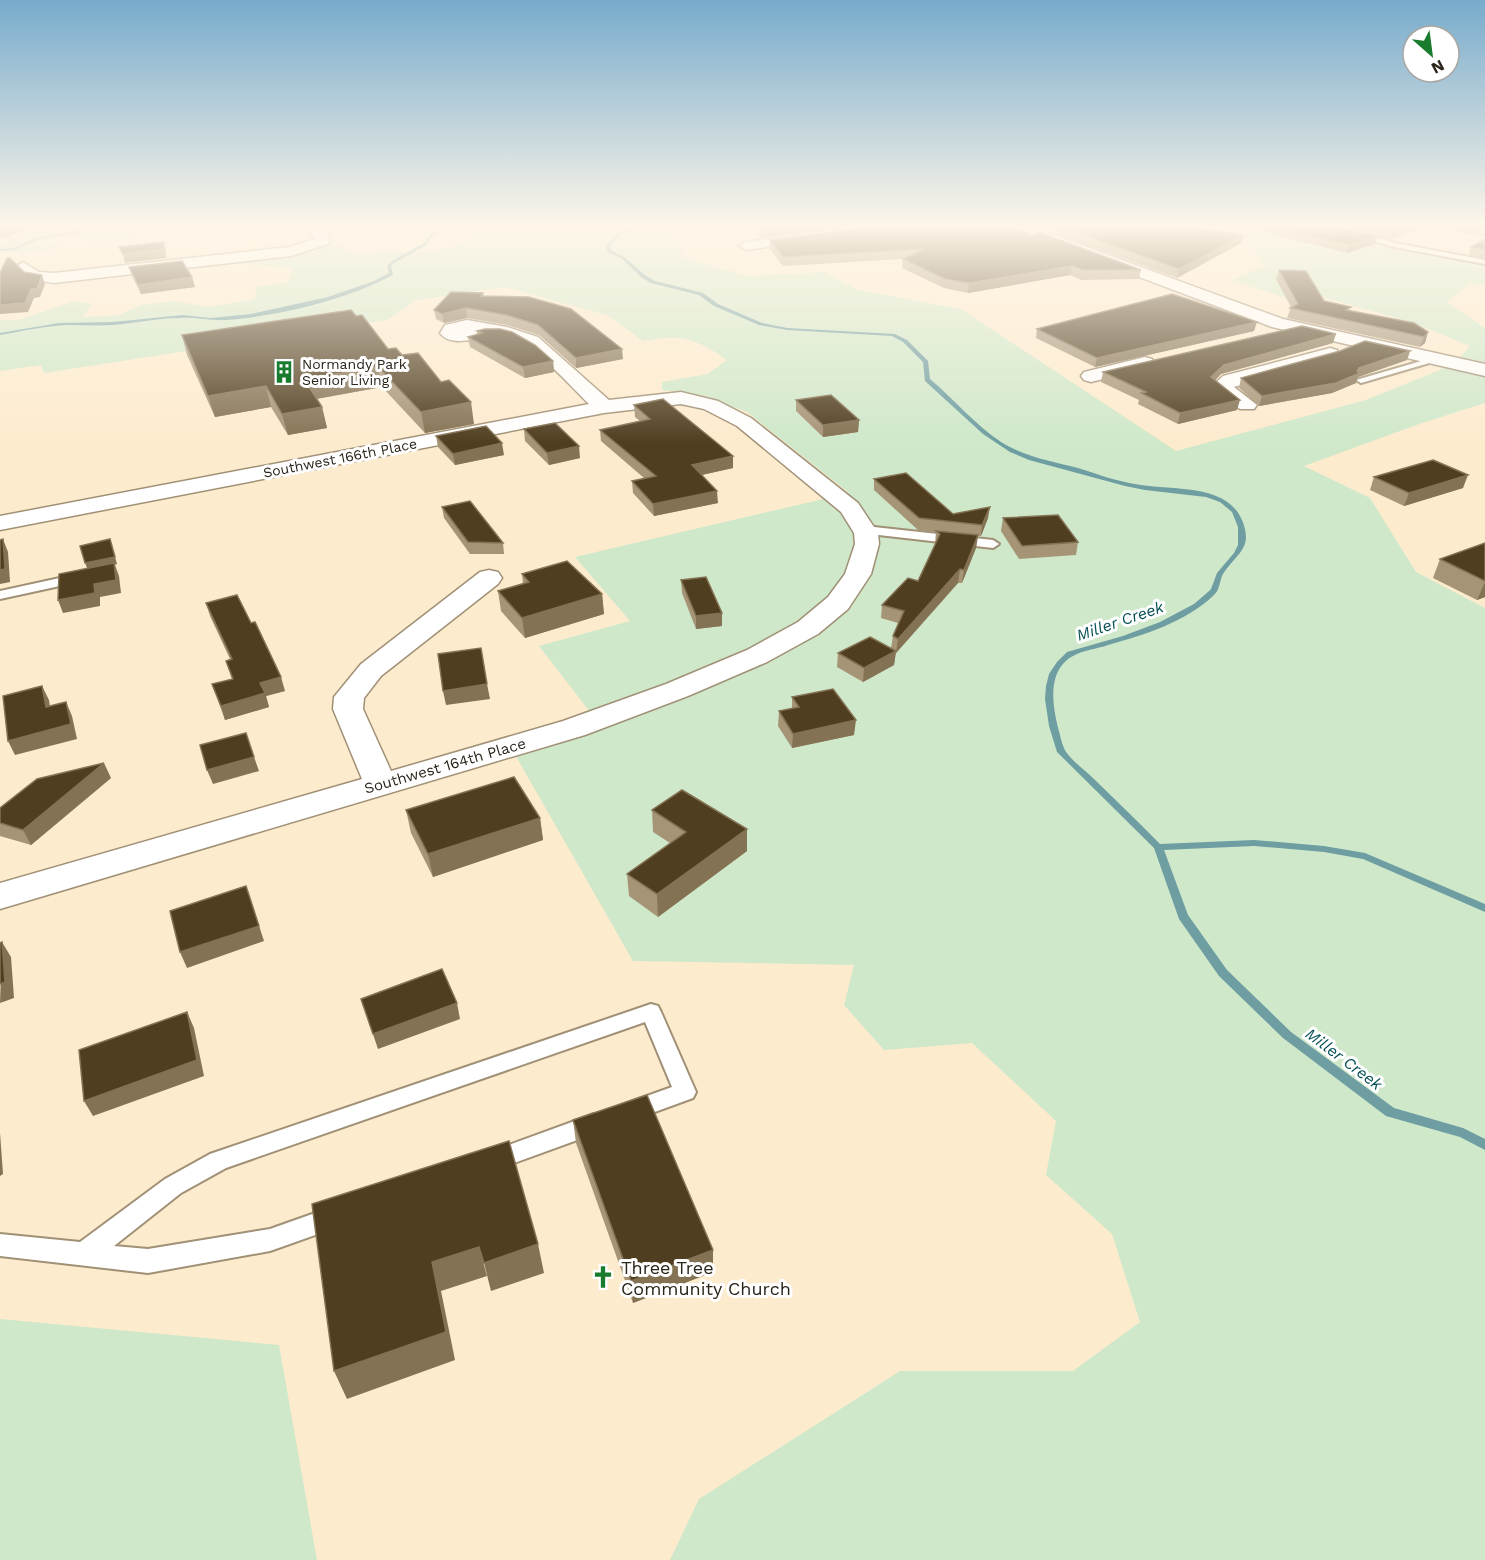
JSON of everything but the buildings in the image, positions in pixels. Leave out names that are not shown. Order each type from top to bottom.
[{"type":"street","points":[[1209,298],[1296,328],[1485,370]]},
{"type":"street","points":[[1262,336],[1296,328]]},
{"type":"street","points":[[483,330],[507,332],[532,340],[604,407]]},
{"type":"street","points":[[1247,405],[1221,387],[1230,380],[1329,354],[1360,342]]},
{"type":"street","points":[[1091,376],[1160,360]]},
{"type":"street","name":"Southwest 166th Place","points":[[0,523],[604,407],[681,398],[711,405],[744,422],[850,508],[865,530]]},
{"type":"street","name":"Southwest 164th Place","points":[[0,896],[574,728],[677,690],[757,656],[808,628],[831,609],[838,603],[858,574],[867,544],[865,530]]},
{"type":"street","points":[[381,784],[348,709],[349,697],[371,670],[489,578]]},
{"type":"lane","points":[[1361,381],[1438,360]]},
{"type":"lane","points":[[865,530],[993,544]]},
{"type":"lane","points":[[0,595],[93,575]]},
{"type":"lane","points":[[84,1254],[173,1186],[218,1161],[651,1012],[685,1092],[472,1168]]},
{"type":"lane","points":[[0,1245],[148,1261],[270,1240],[360,1208]]},
{"type":"green space","points":[[432,298],[417,300],[387,320],[44,373],[41,365],[0,371],[0,320],[19,320],[74,301],[92,304],[83,317],[119,315],[141,305],[175,301],[208,307],[255,299]]},
{"type":"green space","points":[[544,298],[900,298],[961,309],[1176,451],[1366,400],[1447,367],[1485,375],[1485,403],[1422,423],[1304,466],[1370,498],[1416,572],[1485,608],[1485,1560],[670,1560],[699,1499],[900,1371],[1073,1371],[1140,1322],[1112,1234],[1046,1175],[1056,1121],[972,1043],[884,1050],[844,1005],[854,965],[633,961],[514,753],[600,725],[539,646],[630,621],[575,557],[849,493],[747,412],[702,395],[662,390],[662,382],[708,374],[727,360],[705,346],[687,339],[668,338],[643,341],[609,316]]},
{"type":"green space","points":[[1326,298],[1452,298],[1447,302],[1485,328],[1485,365],[1458,359],[1470,346],[1414,323]]},
{"type":"green space","points":[[0,1319],[279,1345],[317,1560],[0,1560]]},
{"type":"waterway","points":[[0,334],[59,325],[113,324],[186,316],[210,319],[228,318],[276,311],[331,298]]},
{"type":"waterway","name":"Miller Creek","points":[[706,298],[716,305],[761,324],[787,329],[893,335],[905,341],[926,362],[927,380],[985,433],[1012,451],[1125,484],[1208,495],[1231,507],[1241,527],[1240,550],[1220,573],[1211,594],[1163,624],[1070,654],[1053,674],[1050,686],[1050,713],[1061,752],[1158,847]]},
{"type":"waterway","points":[[1158,847],[1254,843],[1324,849],[1365,856],[1485,908]]},
{"type":"waterway","name":"Miller Creek","points":[[1158,847],[1183,916],[1223,973],[1287,1035],[1390,1112],[1463,1133],[1485,1145]]},
{"type":"place","name":"Normandy Park Senior Living","points":[[284,372]]},
{"type":"place","name":"Three Tree Community Church","points":[[603,1277]]}]
